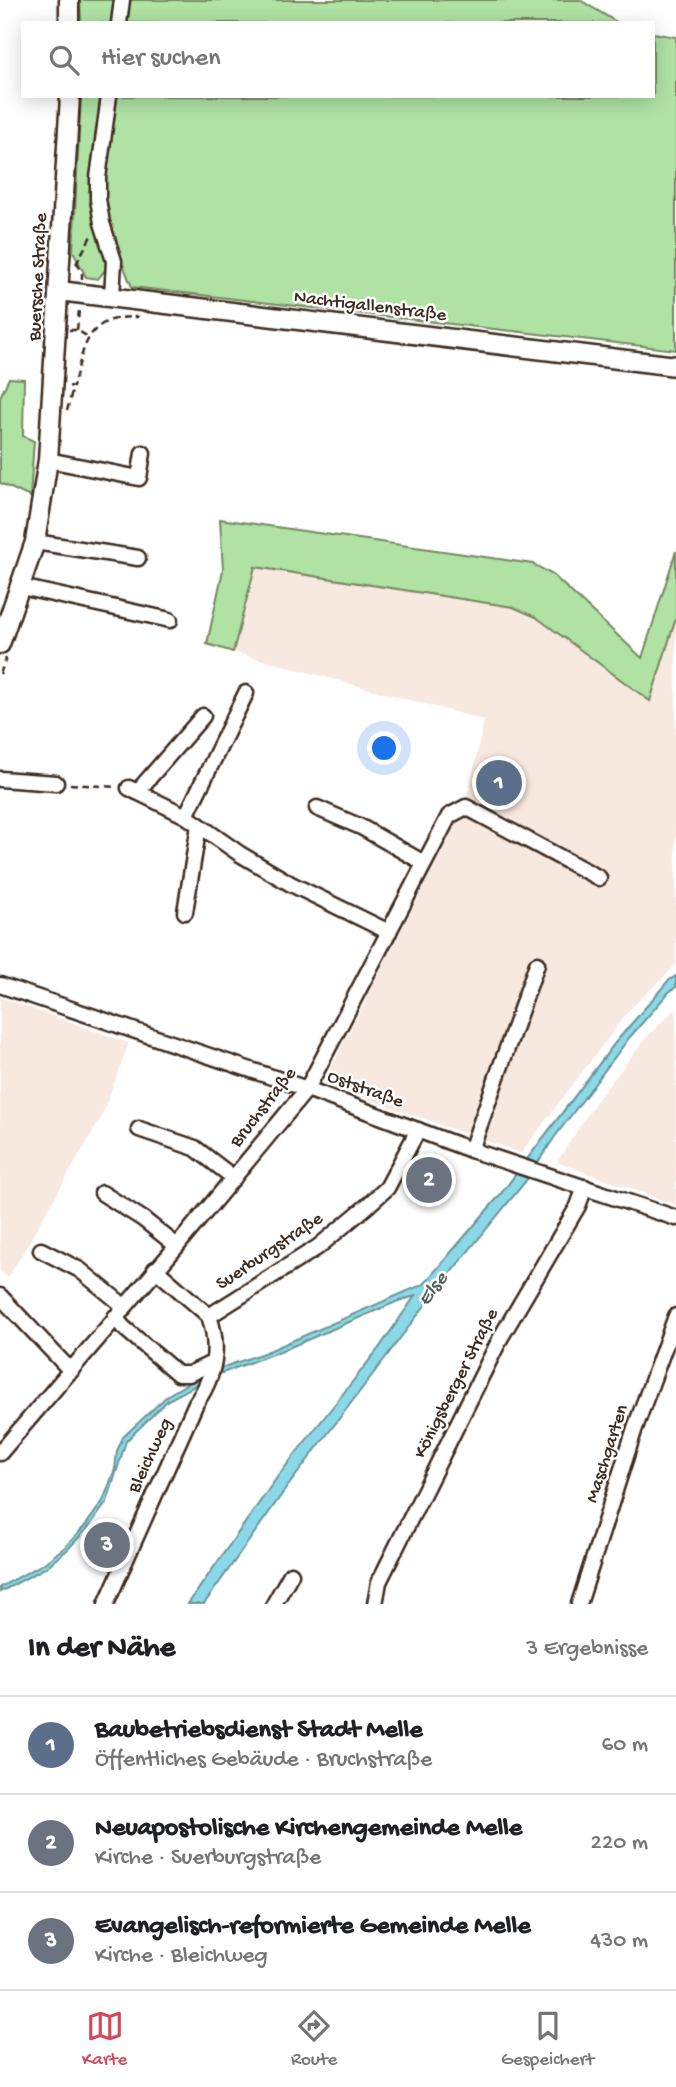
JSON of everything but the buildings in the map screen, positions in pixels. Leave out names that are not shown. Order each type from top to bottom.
[{"type":"main road","points":[[69,0],[69,21]]},
{"type":"main road","name":"Buersche Straße","points":[[0,644],[35,542],[48,460],[70,98]]},
{"type":"main road","name":"Nachtigallenstraße","points":[[59,291],[676,366]]},
{"type":"street","points":[[119,21],[122,0]]},
{"type":"street","points":[[109,98],[98,178],[98,199],[102,223],[114,261],[112,297]]},
{"type":"street","points":[[48,460],[139,478],[143,453]]},
{"type":"street","points":[[35,542],[138,558]]},
{"type":"street","points":[[21,587],[170,620]]},
{"type":"street","points":[[186,816],[246,693]]},
{"type":"street","points":[[203,716],[133,790],[186,816],[240,854],[291,884],[389,932]]},
{"type":"street","points":[[0,779],[56,783]]},
{"type":"street","name":"Bruchstraße","points":[[0,1453],[155,1269],[177,1247],[307,1089],[449,816],[466,807],[598,878]]},
{"type":"street","points":[[317,808],[361,827],[424,863]]},
{"type":"street","points":[[185,912],[198,825]]},
{"type":"street","points":[[471,1150],[537,964]]},
{"type":"street","name":"Oststraße","points":[[0,985],[307,1089],[471,1150],[676,1218]]},
{"type":"street","points":[[139,1129],[195,1148],[234,1178]]},
{"type":"street","name":"Suerburgstraße","points":[[155,1269],[209,1316],[318,1247],[366,1207],[387,1188],[418,1130]]},
{"type":"street","name":"Königsberger Straße","points":[[375,1604],[379,1582],[495,1349],[578,1206],[585,1186]]},
{"type":"street","points":[[102,1193],[143,1219],[177,1247]]},
{"type":"street","points":[[41,1250],[80,1270],[119,1311],[123,1327],[178,1374],[211,1372],[216,1345],[209,1316]]},
{"type":"street","points":[[0,1296],[71,1371]]},
{"type":"street","name":"Maschgarten","points":[[579,1604],[635,1428],[676,1316]]},
{"type":"street","name":"Bleichweg","points":[[106,1604],[211,1372]]},
{"type":"street","points":[[274,1604],[291,1574]]},
{"type":"path","points":[[77,262],[94,230],[102,223]]},
{"type":"path","points":[[53,385],[73,387],[88,337]]},
{"type":"path","points":[[56,783],[133,790]]},
{"type":"shaded area","points":[[255,567],[513,607],[536,617],[650,701],[676,618],[676,965],[629,1010],[521,1153],[328,1085],[325,1079],[423,888],[470,787],[484,720],[233,652]]},
{"type":"shaded area","points":[[0,997],[129,1043],[101,1118],[8,1278],[0,1271]]},
{"type":"shaded area","points":[[676,1008],[676,1205],[557,1162],[595,1103],[647,1037]]},
{"type":"green space","points":[[80,0],[118,0],[115,21],[81,21]]},
{"type":"green space","points":[[129,0],[580,0],[615,21],[125,21]]},
{"type":"green space","points":[[655,33],[676,37],[676,350],[132,287],[108,228],[103,182],[115,98],[655,98]]},
{"type":"green space","points":[[81,98],[104,98],[92,176],[109,265],[98,279],[86,277],[73,251]]},
{"type":"green space","points":[[9,378],[24,379],[23,436],[34,441],[30,497],[0,483],[0,397]]},
{"type":"green space","points":[[220,519],[533,564],[553,575],[642,658],[676,551],[676,618],[650,701],[536,617],[513,607],[255,567],[233,652],[207,644],[223,570]]},
{"type":"water","name":"Else","points":[[676,976],[676,987],[629,1038],[554,1138],[525,1182],[439,1287],[285,1490],[204,1604],[188,1604],[278,1476],[379,1348],[415,1296],[209,1378],[168,1400],[126,1441],[107,1502],[88,1528],[45,1568],[0,1592],[0,1587],[43,1564],[65,1547],[85,1526],[103,1501],[123,1437],[168,1395],[218,1369],[264,1353],[424,1284],[500,1195],[615,1043],[668,981]]},
{"type":"place","name":"Baubetriebsdienst Stadt Melle","points":[[499,783]]},
{"type":"place","name":"Neuapostolische Kirchengemeinde Melle","points":[[429,1180]]},
{"type":"place","name":"Evangelisch-reformierte Gemeinde Melle","points":[[107,1545]]}]
